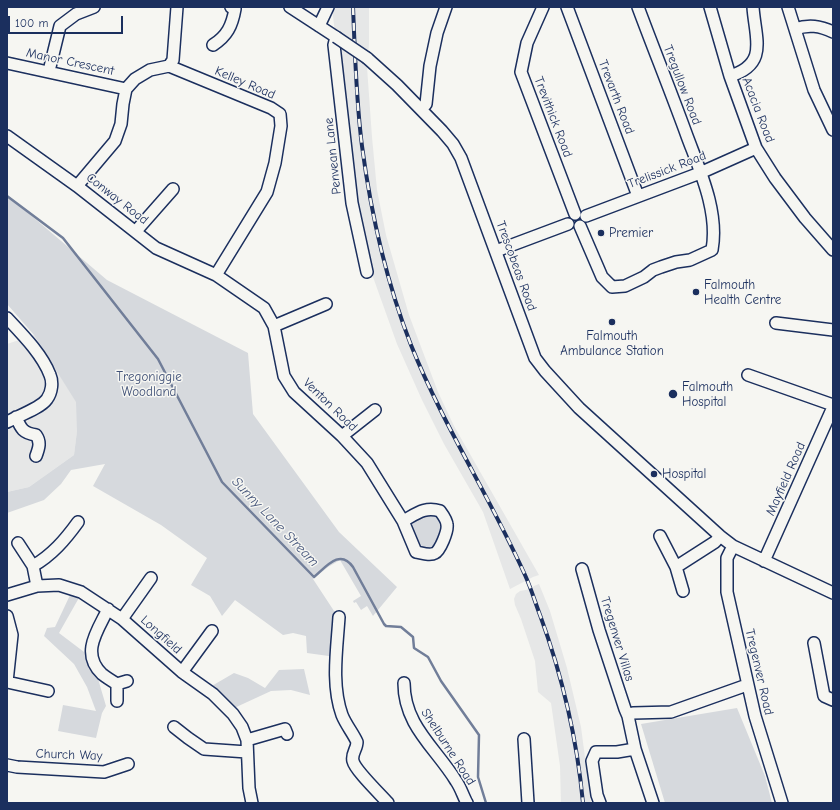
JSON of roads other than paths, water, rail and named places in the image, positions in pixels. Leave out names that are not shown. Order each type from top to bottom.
[{"type":"street","points":[[49,71],[60,26],[76,14],[94,7]]},
{"type":"street","points":[[77,186],[115,141],[122,124],[123,104],[126,89],[135,79],[150,70],[169,66],[173,60],[177,7]]},
{"type":"street","points":[[213,45],[222,39],[232,22],[235,9],[231,7]]},
{"type":"street","name":"Trescobeas Road","points":[[290,7],[367,58],[397,85],[453,144],[461,158],[535,358],[582,411],[720,536],[733,546],[833,593]]},
{"type":"street","points":[[320,26],[328,7]]},
{"type":"street","points":[[421,109],[426,104],[430,66],[437,33],[446,7]]},
{"type":"street","name":"Trevithick Road","points":[[543,7],[527,43],[521,72],[580,215]]},
{"type":"street","name":"Trevarth Road","points":[[567,7],[638,196]]},
{"type":"street","name":"Tregullow Road","points":[[580,226],[602,277],[612,287],[625,286],[644,277],[653,270],[696,258],[712,250],[714,237],[713,223],[700,173],[676,105],[638,7]]},
{"type":"street","name":"Acacia Road","points":[[710,7],[730,76],[756,148],[792,201],[833,250]]},
{"type":"street","points":[[730,76],[747,69],[754,61],[757,43],[753,7]]},
{"type":"street","points":[[788,7],[814,90],[833,130]]},
{"type":"street","points":[[795,29],[810,26],[833,32]]},
{"type":"street","name":"Penvean Lane","points":[[336,37],[334,45],[352,203],[367,272]]},
{"type":"street","name":"Manor Crescent","points":[[7,63],[126,89]]},
{"type":"street","name":"Kelley Road","points":[[169,66],[271,108],[280,114],[281,126],[275,163],[267,192],[216,275]]},
{"type":"street","name":"Conway Road","points":[[7,136],[77,186],[156,248],[216,275]]},
{"type":"street","name":"Trelissick Road","points":[[580,215],[638,196],[700,173],[756,148]]},
{"type":"street","points":[[136,231],[173,189]]},
{"type":"street","points":[[580,215],[587,219],[585,223],[573,228],[569,227],[568,224],[567,220],[570,217],[580,215]]},
{"type":"street","points":[[496,251],[568,224]]},
{"type":"street","name":"Venton Road","points":[[216,275],[264,308],[274,326],[284,376],[294,392],[342,436],[367,463],[403,521],[416,552],[429,554],[436,553],[440,548],[447,531],[447,524],[440,511],[426,509],[403,521]]},
{"type":"street","points":[[274,326],[326,304]]},
{"type":"street","points":[[7,318],[38,354],[52,381],[52,388],[48,398],[42,404],[12,419],[22,430],[29,434],[36,435],[40,440],[36,456]]},
{"type":"street","points":[[776,323],[833,330]]},
{"type":"street","points":[[748,376],[833,406]]},
{"type":"street","name":"Mayfield Road","points":[[764,561],[833,406]]},
{"type":"street","points":[[342,436],[375,410]]},
{"type":"street","points":[[33,566],[46,559],[64,541],[78,522]]},
{"type":"street","points":[[660,536],[676,567],[683,591]]},
{"type":"street","points":[[676,567],[715,542],[720,536]]},
{"type":"street","points":[[18,542],[33,566],[37,586]]},
{"type":"street","name":"Tregenver Road","points":[[733,546],[727,558],[727,592],[755,716],[782,803]]},
{"type":"street","name":"Tregenver Villas","points":[[582,569],[599,630],[624,709],[628,716],[635,749],[653,803]]},
{"type":"street","name":"Longfield","points":[[122,619],[151,578]]},
{"type":"street","name":"Longfield","points":[[7,595],[37,586],[58,585],[81,592],[122,619],[182,672],[213,694],[233,714],[242,727],[247,740],[249,788],[252,803]]},
{"type":"street","points":[[108,609],[91,643],[92,660],[101,673],[122,682],[117,700]]},
{"type":"street","points":[[7,616],[12,634],[7,682],[48,691]]},
{"type":"street","points":[[339,617],[335,668],[337,696],[342,715],[356,739],[357,746],[353,755],[353,761],[388,803]]},
{"type":"street","name":"Longfield","points":[[182,672],[212,632]]},
{"type":"street","points":[[814,643],[824,696],[833,700]]},
{"type":"street","name":"Shelburne Road","points":[[404,683],[404,692],[409,715],[426,741],[457,781],[467,803]]},
{"type":"street","points":[[628,716],[634,713],[671,712],[747,685]]},
{"type":"street","points":[[174,727],[204,749],[247,752]]},
{"type":"street","points":[[247,740],[285,729],[287,734]]},
{"type":"street","points":[[524,739],[528,803]]},
{"type":"street","points":[[600,803],[597,795],[592,762],[596,752],[617,752],[635,749]]},
{"type":"street","name":"Church Way","points":[[7,765],[17,767],[104,772],[128,764]]},
{"type":"waterway","name":"Sunny Lane Stream","points":[[7,196],[63,238],[158,359],[222,482],[314,577],[333,561],[343,559],[348,562],[353,567],[384,624],[386,626],[401,627],[413,637],[414,648],[428,657],[441,681],[479,735],[478,777],[486,803]]},
{"type":"railway","points":[[353,7],[357,94],[362,146],[370,197],[380,247],[387,272],[411,345],[437,404],[497,517],[531,590],[548,638],[568,708],[577,755],[583,803]]},
{"type":"place","name":"Premier","points":[[601,233]]},
{"type":"place","name":"Falmouth Health Centre","points":[[696,292]]},
{"type":"place","name":"Falmouth Ambulance Station","points":[[612,322]]},
{"type":"place","name":"Falmouth Hospital","points":[[673,394]]},
{"type":"place","name":"Hospital","points":[[654,474]]},
{"type":"park label","name":"Tregoniggie Woodland","points":[[149,384]]}]
